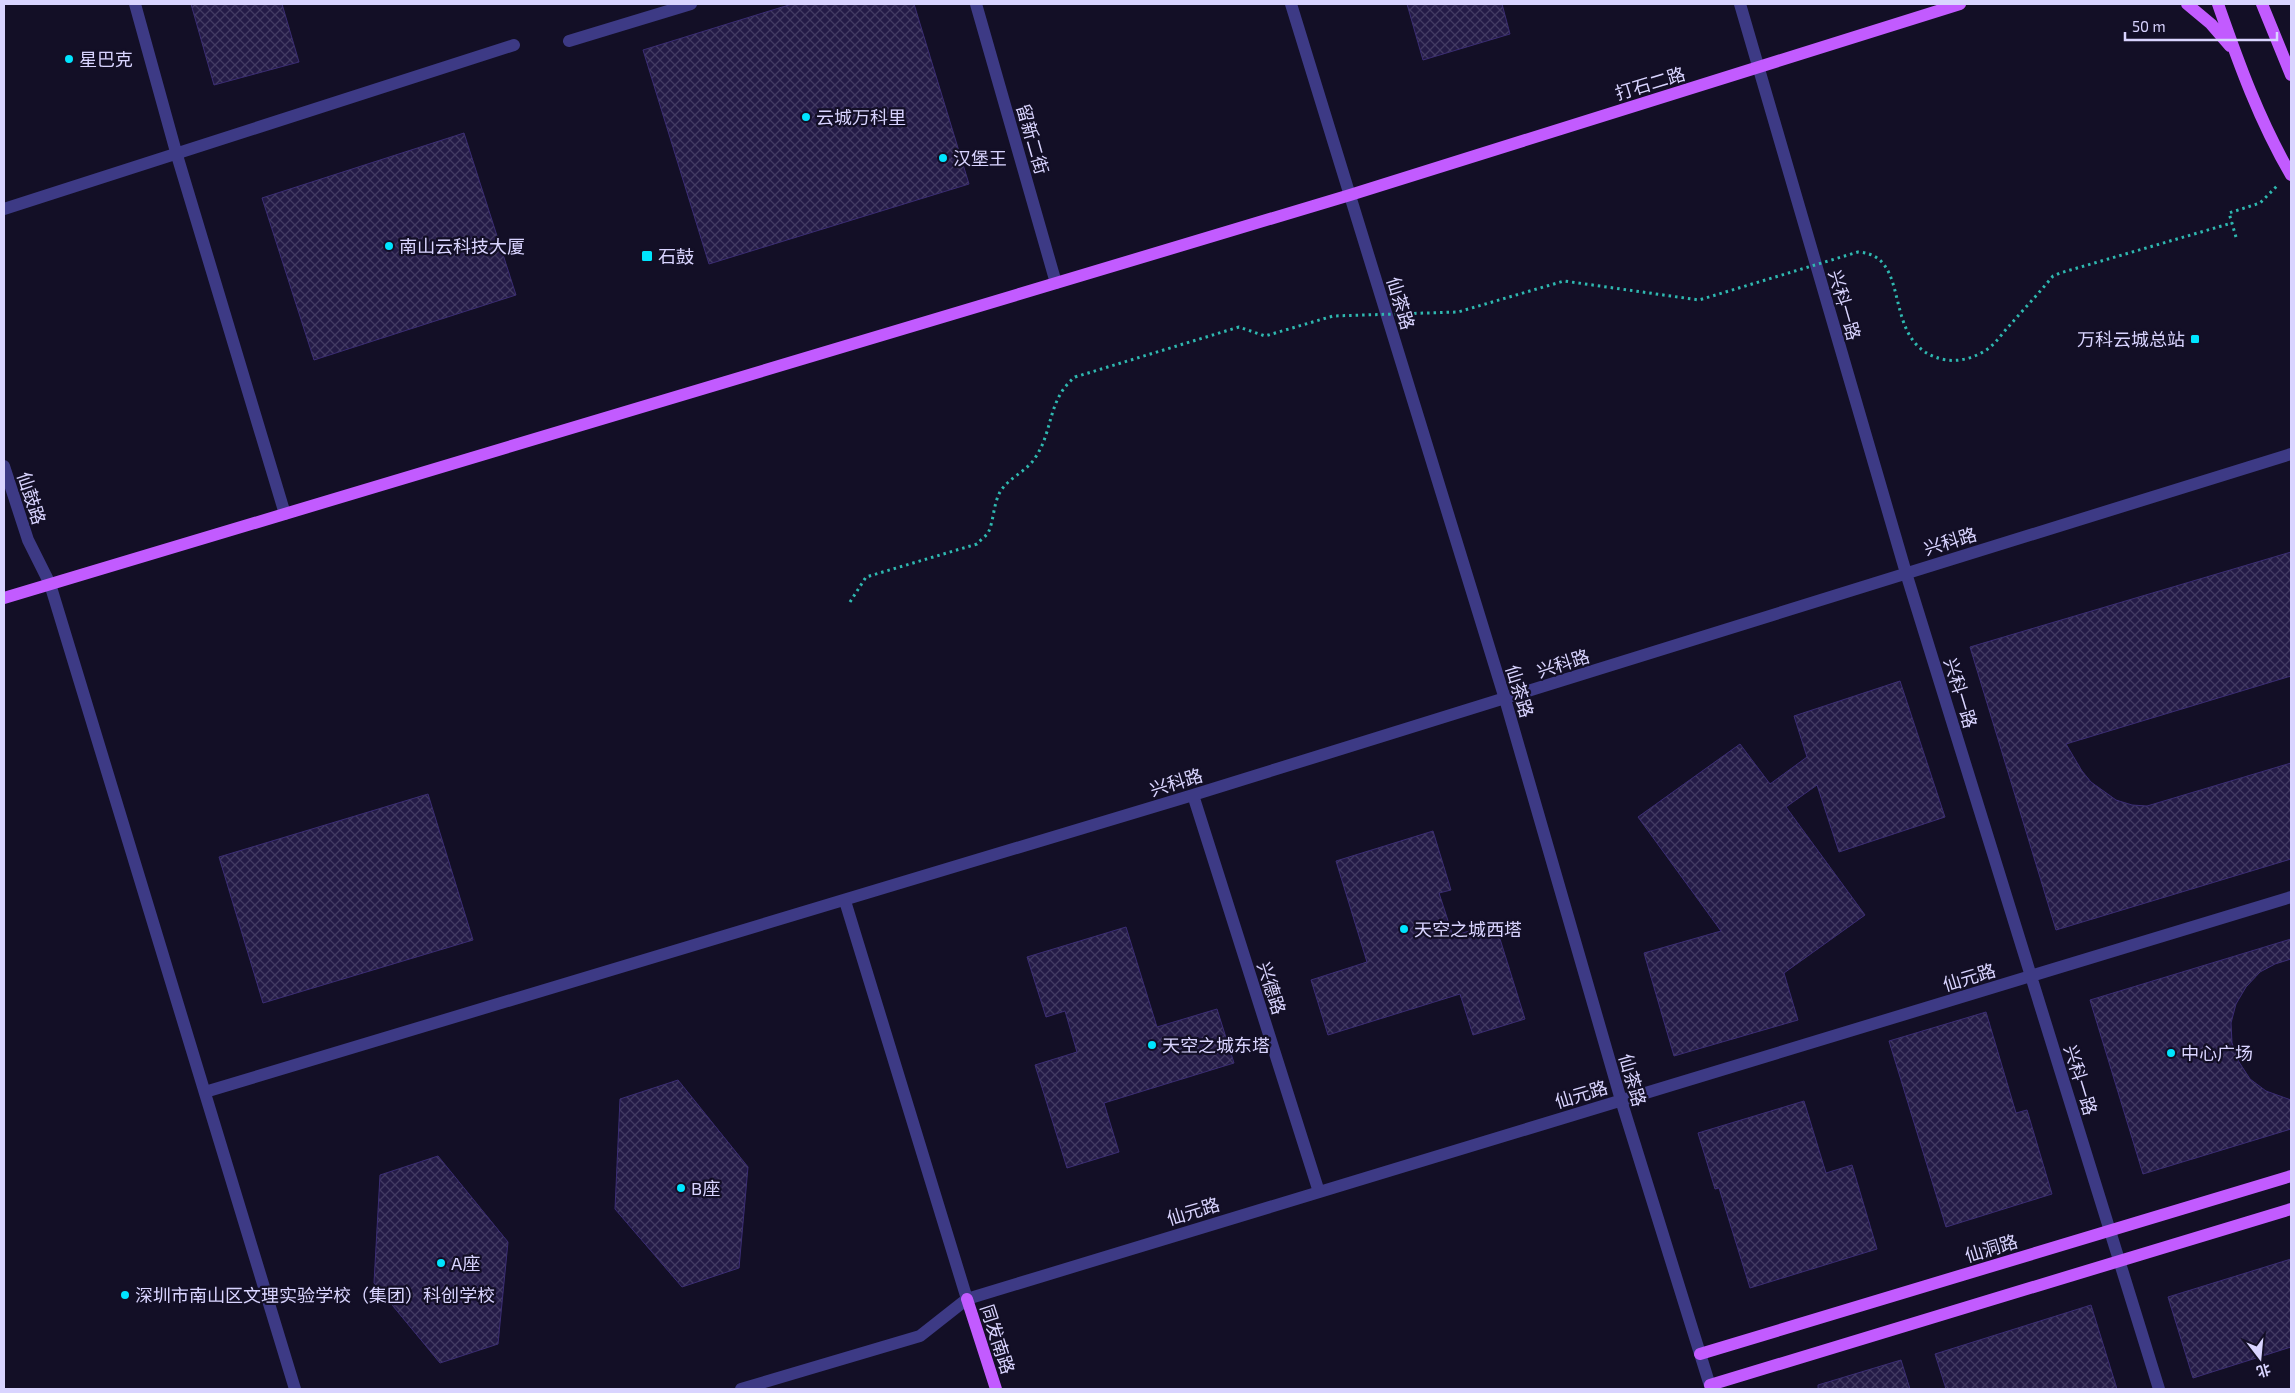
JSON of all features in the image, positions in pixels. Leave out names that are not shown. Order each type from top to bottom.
[{"type":"main road","name":"打石二路","points":[[50,584],[1350,195],[1960,4]]},
{"type":"main road","points":[[2187,4],[2211,24],[2234,50]]},
{"type":"main road","points":[[2218,4],[2260,116],[2291,174]]},
{"type":"main road","points":[[2262,4],[2291,75]]},
{"type":"main road","points":[[4,598],[50,584]]},
{"type":"main road","name":"仙洞路","points":[[1700,1354],[2291,1176]]},
{"type":"main road","points":[[1710,1387],[2291,1209]]},
{"type":"main road","name":"同发南路","points":[[967,1299],[996,1389]]},
{"type":"street","points":[[135,4],[176,152],[285,514]]},
{"type":"street","points":[[570,41],[691,4]]},
{"type":"street","name":"留新二街","points":[[976,4],[1056,283]]},
{"type":"street","name":"仙茶路","points":[[1291,4],[1505,699],[1621,1100],[1710,1387]]},
{"type":"street","name":"兴科一路","points":[[1740,4],[1906,573],[2159,1389]]},
{"type":"street","points":[[4,209],[176,152],[514,45]]},
{"type":"street","name":"兴科路","points":[[205,1092],[1193,796],[2291,454]]},
{"type":"street","name":"仙鼓路","points":[[4,466],[28,540],[50,584],[296,1389]]},
{"type":"street","name":"兴德路","points":[[1193,796],[1319,1192]]},
{"type":"street","name":"仙元路","points":[[967,1299],[2291,897]]},
{"type":"street","points":[[741,1389],[920,1336],[967,1299],[845,901]]},
{"type":"path","points":[[2236,237],[2229,213],[2260,203],[2291,174]]},
{"type":"path","points":[[850,602],[866,578],[977,544],[988,533],[995,504],[1001,490],[1035,459],[1046,433],[1056,400],[1064,386],[1075,377],[1239,327],[1265,336],[1333,316],[1458,312],[1564,281],[1699,300],[1846,255],[1858,252],[1871,252],[1880,258],[1888,268],[1907,331],[1914,344],[1935,358],[1964,360],[1976,356],[1990,347],[2053,276],[2232,223]]},
{"type":"building","points":[[191,4],[282,4],[299,62],[214,85]]},
{"type":"building","name":"云城万科里","points":[[792,4],[914,4],[969,184],[709,264],[643,50]]},
{"type":"building","points":[[1407,4],[1502,4],[1510,34],[1423,60]]},
{"type":"building","name":"南山云科技大厦","points":[[464,133],[516,295],[314,360],[262,198]]},
{"type":"building","points":[[2291,552],[2291,676],[2066,744],[2091,782],[2116,800],[2132,805],[2147,806],[2291,763],[2291,859],[2056,930],[1970,647]]},
{"type":"building","points":[[1900,681],[1945,817],[1839,852],[1817,785],[1786,807],[1865,915],[1784,973],[1798,1020],[1674,1056],[1644,953],[1721,931],[1638,817],[1740,744],[1770,784],[1807,757],[1794,716]]},
{"type":"building","points":[[428,794],[473,940],[263,1003],[219,857]]},
{"type":"building","name":"天空之城西塔","points":[[1433,831],[1451,890],[1439,893],[1453,936],[1495,923],[1525,1019],[1473,1035],[1460,994],[1328,1035],[1311,980],[1367,962],[1336,861]]},
{"type":"building","name":"天空之城东塔","points":[[1126,927],[1157,1027],[1217,1009],[1234,1063],[1104,1103],[1119,1152],[1067,1168],[1035,1065],[1077,1052],[1065,1011],[1046,1017],[1027,957]]},
{"type":"building","name":"中心广场","points":[[2291,939],[2291,959],[2275,964],[2260,972],[2246,987],[2236,1004],[2231,1023],[2232,1043],[2239,1062],[2250,1079],[2266,1091],[2291,1100],[2291,1129],[2143,1174],[2090,1000]]},
{"type":"building","points":[[1986,1012],[2016,1113],[2027,1110],[2052,1194],[1946,1227],[1889,1041]]},
{"type":"building","name":"B座","points":[[678,1080],[748,1167],[739,1268],[682,1287],[615,1209],[620,1099]]},
{"type":"building","points":[[1804,1101],[1826,1173],[1852,1165],[1877,1249],[1750,1288],[1719,1188],[1715,1189],[1698,1133]]},
{"type":"building","name":"A座","points":[[438,1156],[508,1242],[498,1344],[440,1363],[374,1283],[380,1175]]},
{"type":"building","points":[[2291,1259],[2291,1347],[2193,1378],[2168,1297]]},
{"type":"building","points":[[2091,1305],[2117,1389],[1946,1389],[1935,1354]]},
{"type":"building","points":[[1901,1360],[1910,1389],[1818,1389],[1818,1385]]},
{"type":"place","name":"星巴克","points":[[69,59]]},
{"type":"place","name":"云城万科里","points":[[806,117]]},
{"type":"place","name":"汉堡王","points":[[943,158]]},
{"type":"place","name":"南山云科技大厦","points":[[389,246]]},
{"type":"place","name":"石鼓","points":[[647,256]]},
{"type":"place","name":"万科云城总站","points":[[2195,339]]},
{"type":"place","name":"天空之城西塔","points":[[1404,929]]},
{"type":"place","name":"天空之城东塔","points":[[1152,1045]]},
{"type":"place","name":"中心广场","points":[[2171,1053]]},
{"type":"place","name":"B座","points":[[681,1188]]},
{"type":"place","name":"A座","points":[[441,1263]]},
{"type":"place","name":"深圳市南山区文理实验学校（集团）科创学校","points":[[125,1295]]}]
